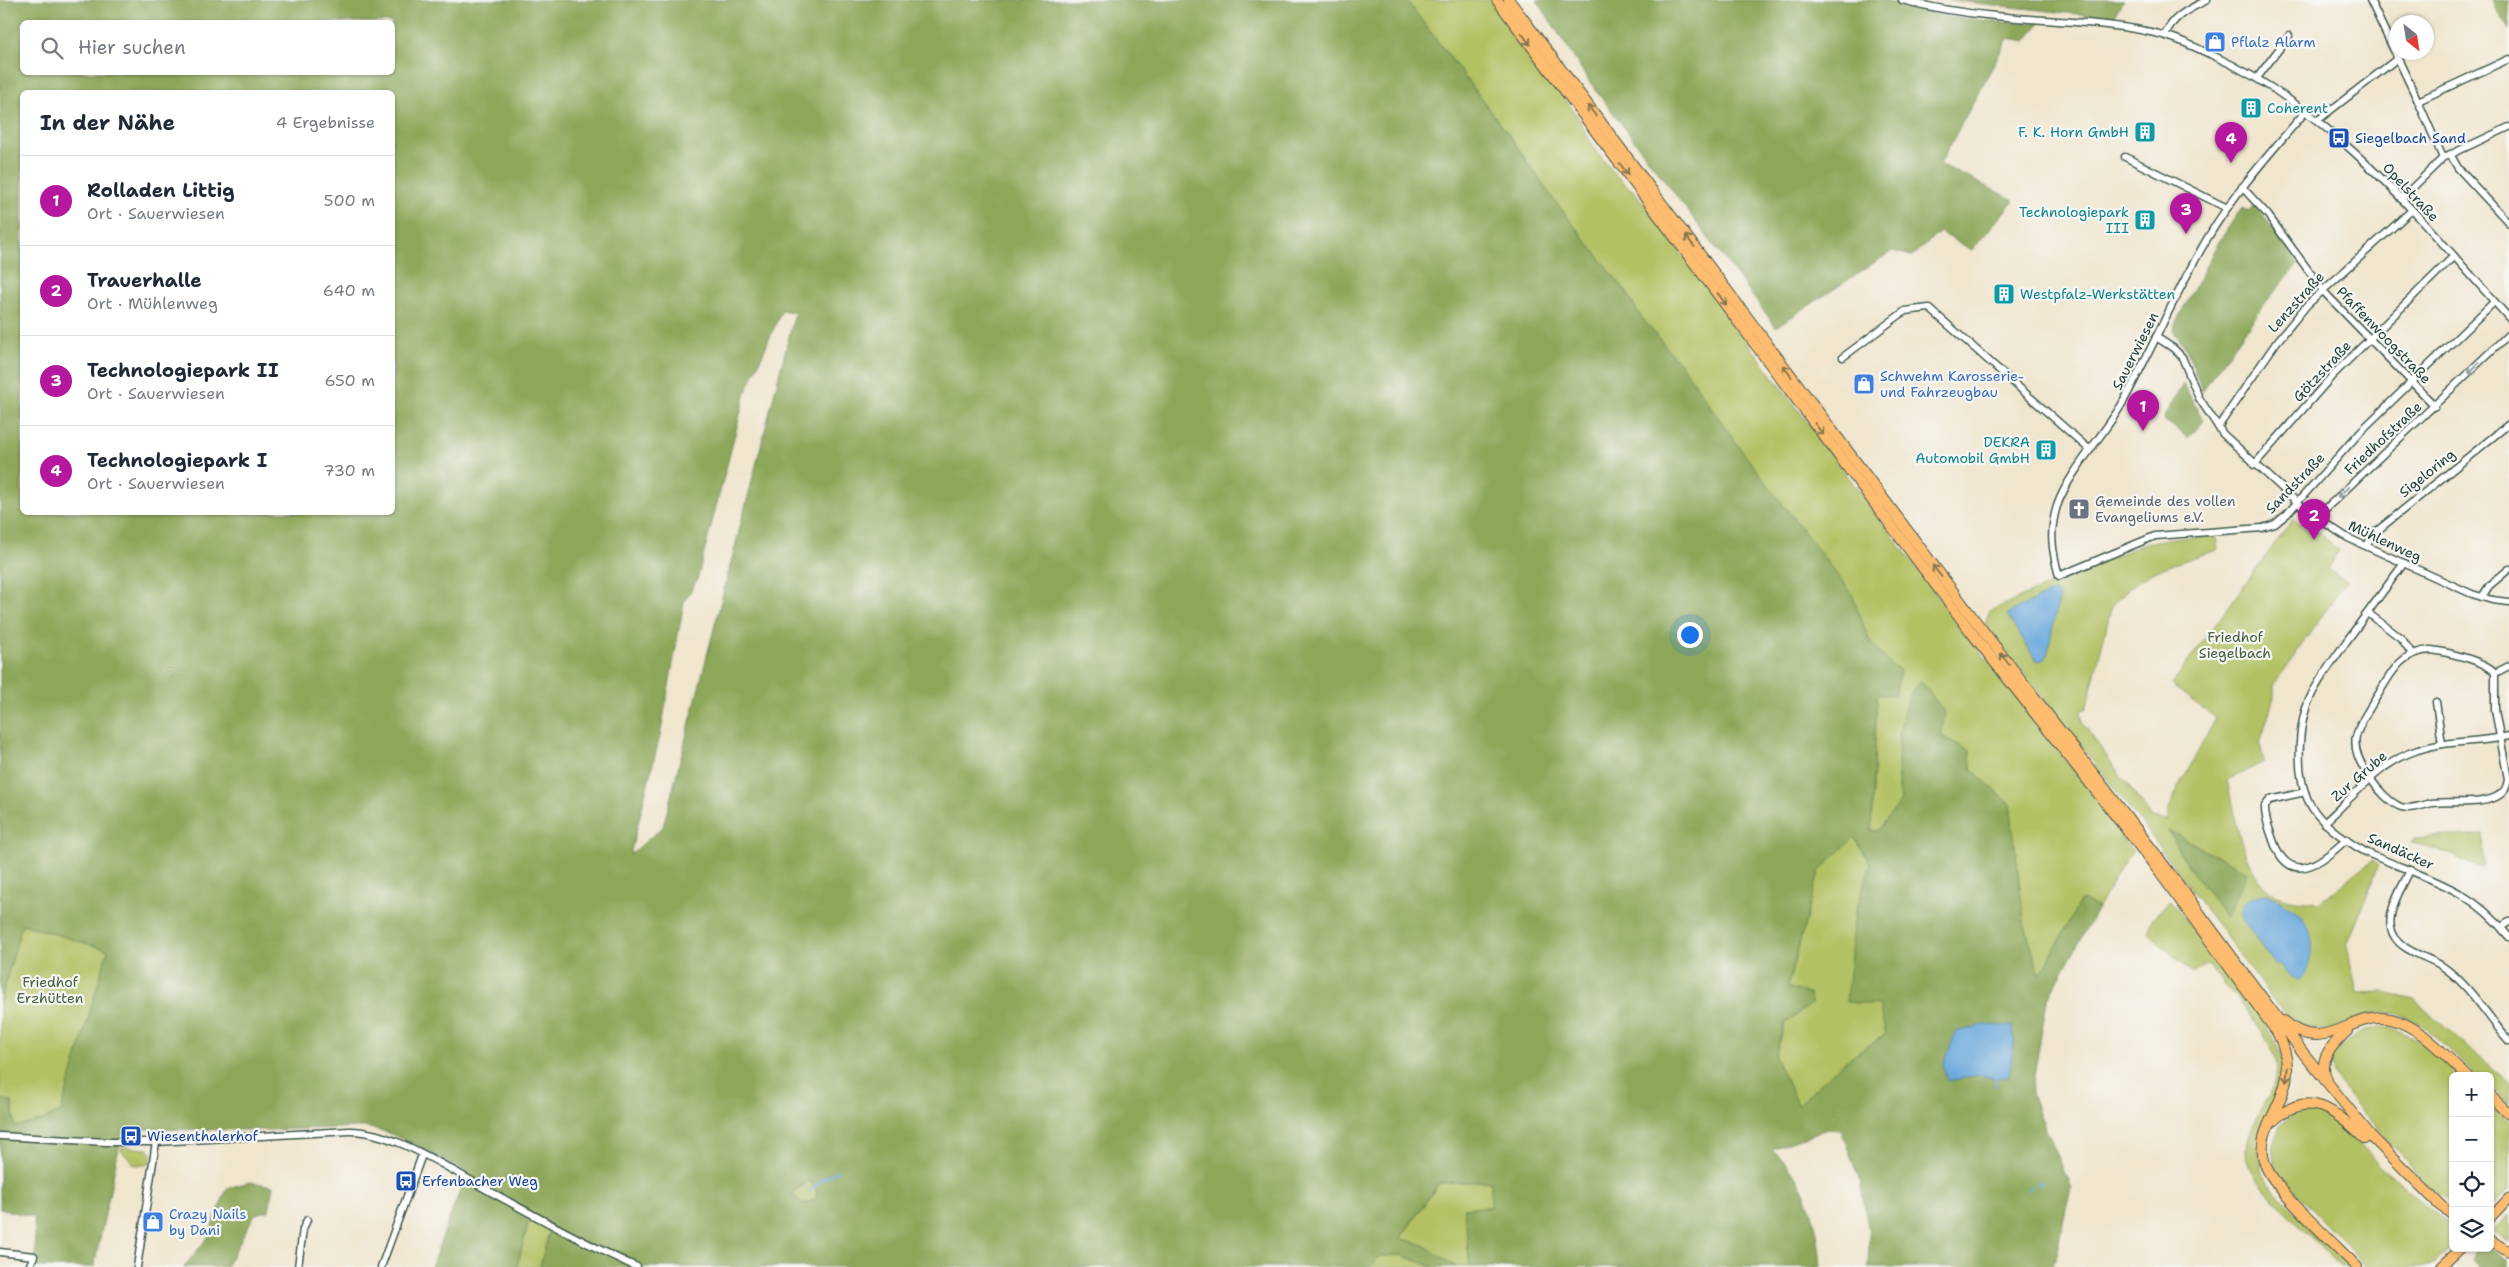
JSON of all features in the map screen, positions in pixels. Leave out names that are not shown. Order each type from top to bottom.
[{"type":"highway","points":[[1498,0],[2134,838],[2265,1014],[2364,1138]]},
{"type":"highway","points":[[1509,0],[1963,613]]},
{"type":"highway","points":[[1975,629],[2116,802],[2338,1095],[2382,1148],[2442,1207]]},
{"type":"highway","points":[[2267,1003],[2288,1024],[2308,1034],[2327,1035],[2359,1023],[2380,1018],[2405,1024],[2462,1072]]},
{"type":"highway","points":[[2265,1014],[2281,1040],[2288,1066],[2285,1090],[2264,1141],[2263,1152],[2271,1176],[2357,1267]]},
{"type":"highway","points":[[2338,1095],[2325,1074],[2324,1060],[2331,1047],[2359,1023]]},
{"type":"highway","points":[[2494,1100],[2509,1113]]},
{"type":"highway","points":[[2269,1126],[2281,1114],[2296,1107],[2319,1105],[2332,1110],[2364,1138],[2422,1195],[2449,1211]]},
{"type":"highway","points":[[2494,1243],[2509,1252]]},
{"type":"main road","points":[[2494,1214],[2509,1198]]},
{"type":"main road","points":[[2442,1267],[2457,1252]]},
{"type":"street","name":"Opelstraße","points":[[1902,0],[1972,14],[2118,27],[2165,35],[2230,63],[2257,78],[2306,111],[2347,145],[2412,210],[2509,318]]},
{"type":"street","points":[[2165,35],[2169,24],[2175,18],[2207,0]]},
{"type":"street","points":[[2370,0],[2389,39]]},
{"type":"street","points":[[2257,78],[2289,36]]},
{"type":"street","points":[[2418,101],[2509,59]]},
{"type":"street","points":[[2318,120],[2395,60]]},
{"type":"street","points":[[2399,60],[2443,158]]},
{"type":"street","name":"Sauerwiesen","points":[[2059,576],[2051,546],[2053,519],[2066,488],[2122,403],[2207,239],[2242,187],[2306,111]]},
{"type":"street","points":[[2401,199],[2443,158],[2509,127]]},
{"type":"street","points":[[2450,154],[2458,168],[2508,222]]},
{"type":"street","points":[[2125,157],[2227,208]]},
{"type":"street","name":"Pfaffenwoogstraße","points":[[2242,187],[2267,214],[2322,289],[2435,406]]},
{"type":"street","name":"Lenzstraße","points":[[2218,427],[2276,343],[2322,289],[2412,210]]},
{"type":"street","name":"Götzstraße","points":[[2254,465],[2321,388],[2454,256]]},
{"type":"street","name":"Sandstraße","points":[[2059,576],[2155,536],[2269,526],[2283,517],[2361,431],[2410,381],[2494,302]]},
{"type":"street","points":[[1843,358],[1905,311],[1929,308],[2090,450]]},
{"type":"street","name":"Friedhofstraße","points":[[2316,518],[2509,334]]},
{"type":"street","name":"Mühlenweg","points":[[2156,337],[2173,348],[2182,357],[2199,398],[2218,427],[2254,465],[2316,518],[2336,531],[2367,546],[2482,598],[2509,602]]},
{"type":"street","name":"Sigeloring","points":[[2367,546],[2372,535],[2509,424]]},
{"type":"street","name":"Sandäcker","points":[[2404,563],[2319,681],[2307,705],[2300,741],[2301,769],[2305,792],[2311,807],[2324,823],[2368,853],[2438,881],[2474,901],[2488,912],[2509,937]]},
{"type":"street","points":[[2482,598],[2489,586],[2509,569]]},
{"type":"street","points":[[2368,613],[2402,639],[2412,654]]},
{"type":"street","points":[[2424,650],[2439,651],[2487,665],[2494,673],[2494,698],[2499,738],[2508,772],[2507,791],[2493,798],[2405,808],[2396,804],[2372,780],[2356,756],[2356,735],[2393,669],[2412,654],[2424,650]]},
{"type":"street","points":[[2494,673],[2509,666]]},
{"type":"street","points":[[2436,702],[2442,744]]},
{"type":"street","name":"Zur Grube","points":[[2324,823],[2372,780],[2405,755],[2442,744],[2509,736]]},
{"type":"street","points":[[2305,792],[2270,800],[2265,806],[2275,845],[2283,861],[2294,866],[2310,866],[2329,856],[2347,839]]},
{"type":"street","points":[[2410,870],[2392,913],[2391,928],[2394,935],[2404,946],[2440,965],[2460,981],[2509,1041]]},
{"type":"street","points":[[2501,927],[2509,922]]},
{"type":"street","points":[[0,1136],[156,1142],[359,1131],[388,1138],[548,1224],[637,1267]]},
{"type":"street","points":[[137,1267],[156,1142]]},
{"type":"street","points":[[381,1267],[422,1155]]},
{"type":"street","points":[[298,1267],[303,1230],[307,1220]]},
{"type":"street","points":[[0,1252],[34,1256],[29,1267]]},
{"type":"green space","points":[[0,0],[1406,0],[1509,135],[1553,199],[1627,293],[1640,316],[1683,367],[1742,451],[1852,594],[1869,640],[1892,666],[1900,671],[1895,695],[1877,695],[1871,831],[1878,831],[1901,800],[1898,772],[1899,737],[1906,704],[1912,691],[1921,681],[1945,713],[1941,736],[1970,751],[1971,769],[2010,804],[2024,922],[2040,976],[2081,900],[2098,908],[2047,1000],[2031,1094],[2071,1187],[2053,1267],[1868,1267],[1869,1232],[1860,1181],[1841,1130],[1827,1129],[1772,1149],[1794,1174],[1802,1188],[1817,1234],[1821,1267],[1470,1267],[1464,1208],[1491,1207],[1491,1181],[1439,1183],[1400,1238],[1424,1245],[1456,1267],[1434,1267],[1401,1255],[1381,1256],[1370,1267],[540,1267],[551,1225],[530,1214],[517,1267],[431,1267],[467,1172],[413,1143],[383,1131],[364,1127],[268,1130],[123,1129],[94,1267],[36,1267],[34,1217],[0,1209],[0,1099],[12,1102],[15,1127],[40,1121],[61,1112],[108,950],[22,924],[0,1003]],"holes":[[[782,310],[795,313],[663,827],[630,855],[660,736],[684,602],[697,580],[746,392]],[[1854,837],[1871,864],[1855,914],[1846,1002],[1879,1005],[1886,1034],[1843,1063],[1798,1105],[1775,1057],[1784,1024],[1811,1004],[1810,995],[1787,987],[1819,872]],[[2014,1042],[1996,1079],[1979,1075],[1948,1081]],[[810,1181],[817,1191],[816,1199],[803,1204],[793,1195],[795,1190]]]},
{"type":"green space","points":[[1406,0],[1490,0],[1579,118],[1602,159],[1635,192],[1967,635],[2041,726],[2133,852],[2125,860],[2098,908],[2081,900],[2040,977],[2024,922],[2010,804],[1971,769],[1970,751],[1941,736],[1897,776],[1901,800],[1878,831],[1871,831],[1877,695],[1900,671],[1892,666],[1869,640],[1683,367],[1640,316],[1627,293],[1553,199],[1509,135]]},
{"type":"green space","points":[[1537,0],[1885,0],[1948,17],[2001,22],[2040,23],[2026,41],[2008,38],[1940,164],[2014,200],[1972,250],[1940,232],[1912,256],[1892,251],[1776,327],[1589,81]]},
{"type":"green space","points":[[1948,0],[2123,0],[2113,18]]},
{"type":"green space","points":[[2492,0],[2509,0],[2509,29]]},
{"type":"green space","points":[[2254,204],[2299,263],[2266,302],[2202,391],[2186,348],[2174,332],[2175,324],[2217,245],[2242,207],[2249,211]]},
{"type":"green space","points":[[2183,384],[2204,421],[2188,438],[2163,419]]},
{"type":"green space","name":"Friedhof Siegelbach","points":[[2293,519],[2314,534],[2317,531],[2339,550],[2327,569],[2346,581],[2274,685],[2274,697],[2260,744],[2264,762],[2227,780],[2243,848],[2259,880],[2271,891],[2285,898],[2297,900],[2320,902],[2372,860],[2379,864],[2347,946],[2357,993],[2385,992],[2414,1000],[2509,1083],[2509,1103],[2494,1090],[2494,1072],[2473,1072],[2438,1038],[2403,1016],[2392,1013],[2374,1013],[2323,1030],[2310,1029],[2295,1021],[2277,1005],[2146,829],[1985,624],[1990,611],[2056,582],[2060,586],[2065,583],[2066,578],[2145,543],[2172,538],[2212,535],[2213,538],[2216,538],[2218,550],[2173,564],[2145,577],[2121,596],[2111,609],[2086,709],[2081,710],[2083,724],[2152,818],[2168,820],[2168,808],[2216,718],[2171,685]],"holes":[[[2168,831],[2226,917],[2188,866]]]},
{"type":"green space","points":[[2168,830],[2247,872],[2226,917],[2188,866]]},
{"type":"green space","points":[[2483,834],[2484,866],[2480,869],[2447,853],[2412,843],[2416,838]]},
{"type":"green space","points":[[1854,837],[1871,864],[1855,914],[1847,1002],[1879,1005],[1886,1034],[1843,1063],[1798,1106],[1775,1057],[1785,1024],[1811,1004],[1810,995],[1787,988],[1819,872]]},
{"type":"green space","points":[[2171,901],[2254,1009],[2278,1045],[2283,1065],[2280,1091],[2259,1130],[2256,1144],[2262,1173],[2278,1195],[2349,1267],[2341,1267],[2290,1216],[2262,1186],[2248,1163],[2246,1149],[2248,1136],[2273,1087],[2276,1074],[2276,1060],[2273,1050],[2257,1025],[2208,964],[2193,973],[2148,933],[2153,917]]},
{"type":"green space","name":"Friedhof Erzhütten","points":[[22,924],[108,950],[61,1112],[40,1121],[15,1127],[12,1102],[0,1099],[0,1003]]},
{"type":"green space","points":[[2381,1027],[2403,1033],[2423,1045],[2454,1072],[2449,1072],[2449,1201],[2430,1187],[2354,1103],[2334,1075],[2331,1063],[2335,1055],[2351,1038],[2365,1031]]},
{"type":"green space","points":[[2494,1107],[2509,1123],[2509,1190],[2494,1204]]},
{"type":"green space","points":[[2318,1109],[2337,1118],[2383,1169],[2449,1225],[2449,1250],[2429,1267],[2367,1267],[2283,1178],[2274,1163],[2272,1147],[2280,1125],[2293,1115]]},
{"type":"green space","points":[[122,1147],[147,1149],[151,1152],[151,1161],[146,1165],[135,1165],[121,1151]]},
{"type":"green space","points":[[810,1181],[817,1191],[816,1199],[803,1204],[793,1195],[795,1190]]},
{"type":"green space","points":[[1491,1181],[1492,1207],[1464,1208],[1470,1267],[1456,1267],[1424,1245],[1400,1239],[1439,1183]]},
{"type":"green space","points":[[250,1182],[273,1186],[269,1211],[255,1214],[226,1267],[184,1267],[208,1237],[227,1188]]},
{"type":"green space","points":[[531,1213],[551,1225],[540,1267],[517,1267]]},
{"type":"green space","points":[[2509,1215],[2509,1243],[2494,1233],[2494,1230]]},
{"type":"green space","points":[[2494,1250],[2509,1259],[2509,1267],[2482,1267],[2472,1259],[2474,1252],[2494,1252]]},
{"type":"green space","points":[[1401,1255],[1434,1267],[1370,1267],[1381,1256]]},
{"type":"water","points":[[2054,591],[2059,597],[2047,656],[2044,660],[2039,661],[2035,659],[2008,616],[2008,613]]},
{"type":"water","points":[[2266,894],[2291,908],[2308,926],[2312,943],[2311,960],[2309,968],[2300,980],[2288,975],[2281,964],[2276,966],[2242,919],[2242,908],[2246,900]]},
{"type":"water","points":[[1984,1025],[2013,1026],[2014,1042],[2009,1076],[1996,1079],[1979,1075],[1947,1081],[1943,1064],[1956,1032]]},
{"type":"waterway","points":[[1995,1086],[1996,1079]]},
{"type":"waterway","points":[[809,1192],[821,1180],[838,1171]]},
{"type":"waterway","points":[[2037,1184],[2042,1182]]},
{"type":"waterway","points":[[2028,1189],[2032,1187]]},
{"type":"place","name":"Pflalz Alarm","points":[[2215,42]]},
{"type":"place","name":"Coherent","points":[[2251,108]]},
{"type":"place","name":"F. K. Horn GmbH","points":[[2145,132]]},
{"type":"place","name":"Siegelbach Sand","points":[[2339,138]]},
{"type":"place","name":"Technologiepark I","points":[[2231,163]]},
{"type":"place","name":"Technologiepark III","points":[[2145,220]]},
{"type":"place","name":"Technologiepark II","points":[[2186,234]]},
{"type":"place","name":"Westpfalz-Werkstätten","points":[[2004,294]]},
{"type":"place","name":"Schwehm Karosserie- und Fahrzeugbau","points":[[1864,384]]},
{"type":"place","name":"Rolladen Littig","points":[[2143,431]]},
{"type":"place","name":"DEKRA Automobil GmbH","points":[[2046,450]]},
{"type":"place","name":"Gemeinde des vollen Evangeliums e.V.","points":[[2079,509]]},
{"type":"place","name":"Trauerhalle","points":[[2314,540]]},
{"type":"place","name":"Wiesenthalerhof","points":[[131,1136]]},
{"type":"place","name":"Erfenbacher Weg","points":[[406,1181]]},
{"type":"place","name":"Crazy Nails by Dani","points":[[153,1222]]}]
